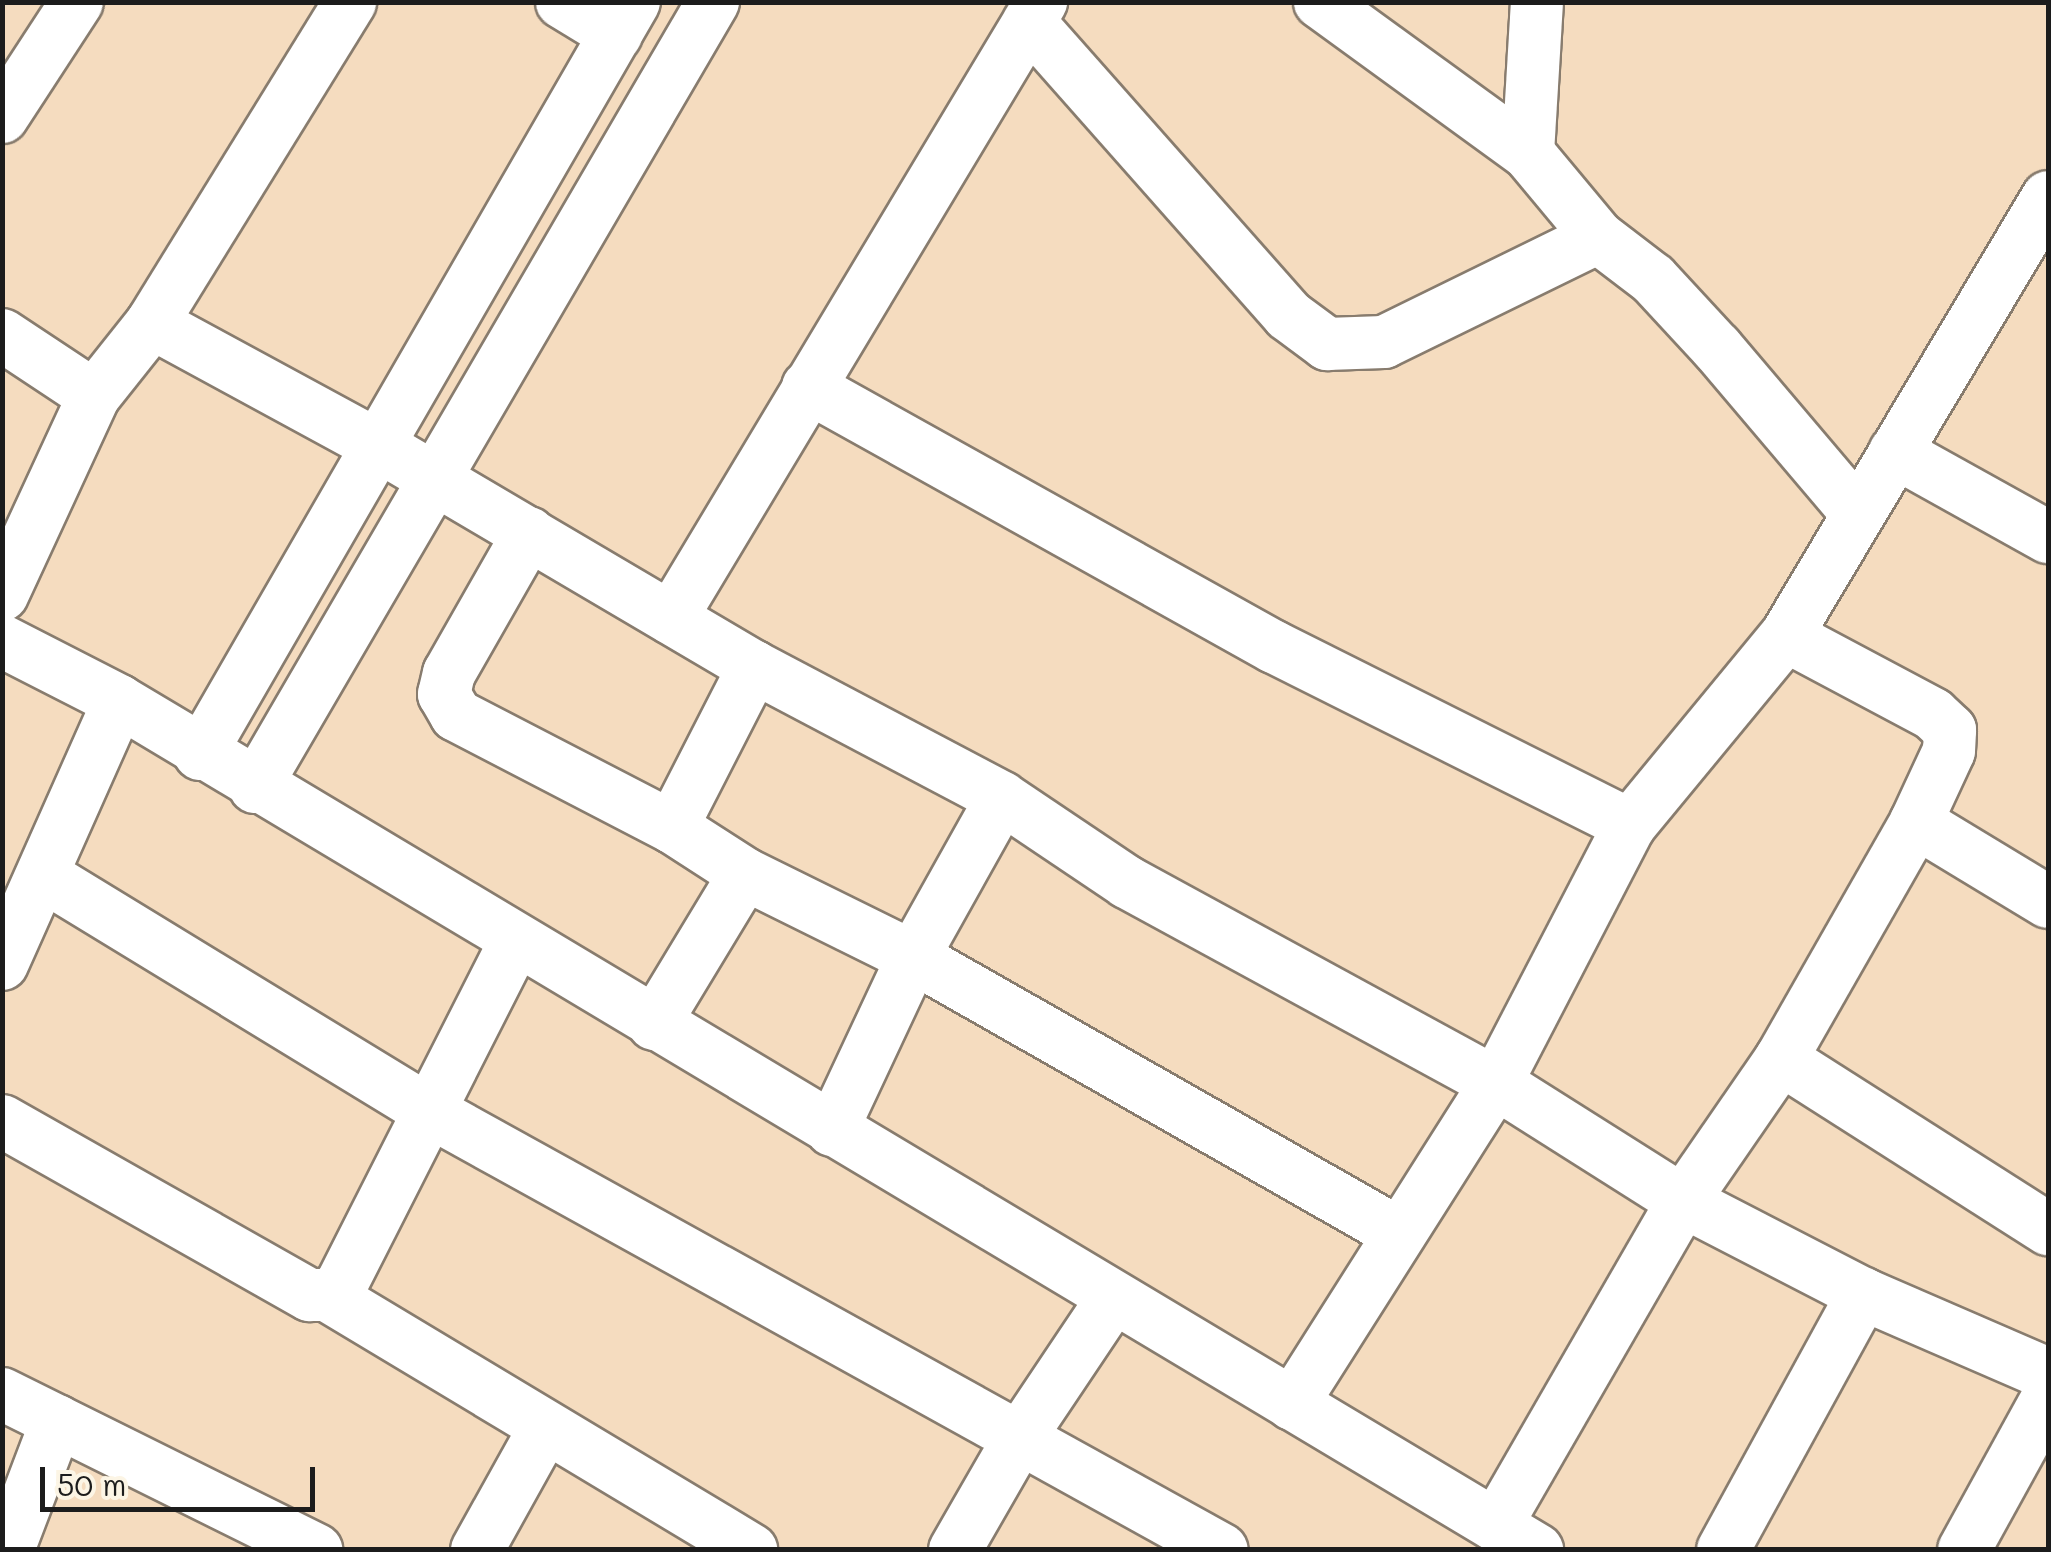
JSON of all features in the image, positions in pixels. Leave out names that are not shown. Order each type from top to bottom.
[{"type":"street","points":[[2,118],[77,2]]},
{"type":"street","points":[[2,595],[94,396],[152,322],[350,2]]},
{"type":"street","points":[[200,754],[625,19],[562,2]]},
{"type":"street","points":[[255,787],[713,2]]},
{"type":"street","points":[[1320,2],[1528,152],[1598,237],[1691,320],[1858,514]]},
{"type":"street","points":[[1528,152],[1536,2]]},
{"type":"street","points":[[671,618],[1035,12],[1288,315],[1328,344],[1384,342],[1598,237]]},
{"type":"street","points":[[1292,1404],[1496,1084],[1630,824],[1786,636],[1895,452],[2030,276],[2048,197]]},
{"type":"street","points":[[152,322],[378,446],[754,667],[1002,798],[1127,882],[1496,1084],[1683,1200],[1863,1294],[2048,1374]]},
{"type":"street","points":[[2,335],[94,396]]},
{"type":"street","points":[[808,386],[1274,648],[1630,824]]},
{"type":"street","points":[[1895,452],[2048,536]]},
{"type":"street","points":[[530,534],[448,673],[444,694],[456,715],[672,828],[745,874],[913,957],[1398,1233]]},
{"type":"street","points":[[2,641],[118,701],[255,787],[1516,1537],[1683,1200],[1781,1059],[1916,822],[1949,751],[1950,730],[1932,714],[1786,636]]},
{"type":"street","points":[[672,828],[754,667]]},
{"type":"street","points":[[2,964],[118,701]]},
{"type":"street","points":[[832,1130],[913,957],[1002,798]]},
{"type":"street","points":[[1916,822],[2048,902]]},
{"type":"street","points":[[654,1024],[745,874]]},
{"type":"street","points":[[44,876],[430,1111],[1222,1550]]},
{"type":"street","points":[[327,1295],[340,1286],[515,942]]},
{"type":"street","points":[[1781,1059],[2048,1228]]},
{"type":"street","points":[[2,1121],[310,1295],[327,1295],[751,1550]]},
{"type":"street","points":[[1723,1550],[1863,1294]]},
{"type":"street","points":[[956,1550],[1020,1437],[1113,1298]]},
{"type":"street","points":[[2,1394],[309,1548]]},
{"type":"street","points":[[1964,1550],[2048,1397]]},
{"type":"street","points":[[8,1550],[58,1421]]},
{"type":"street","points":[[477,1550],[545,1428]]}]
